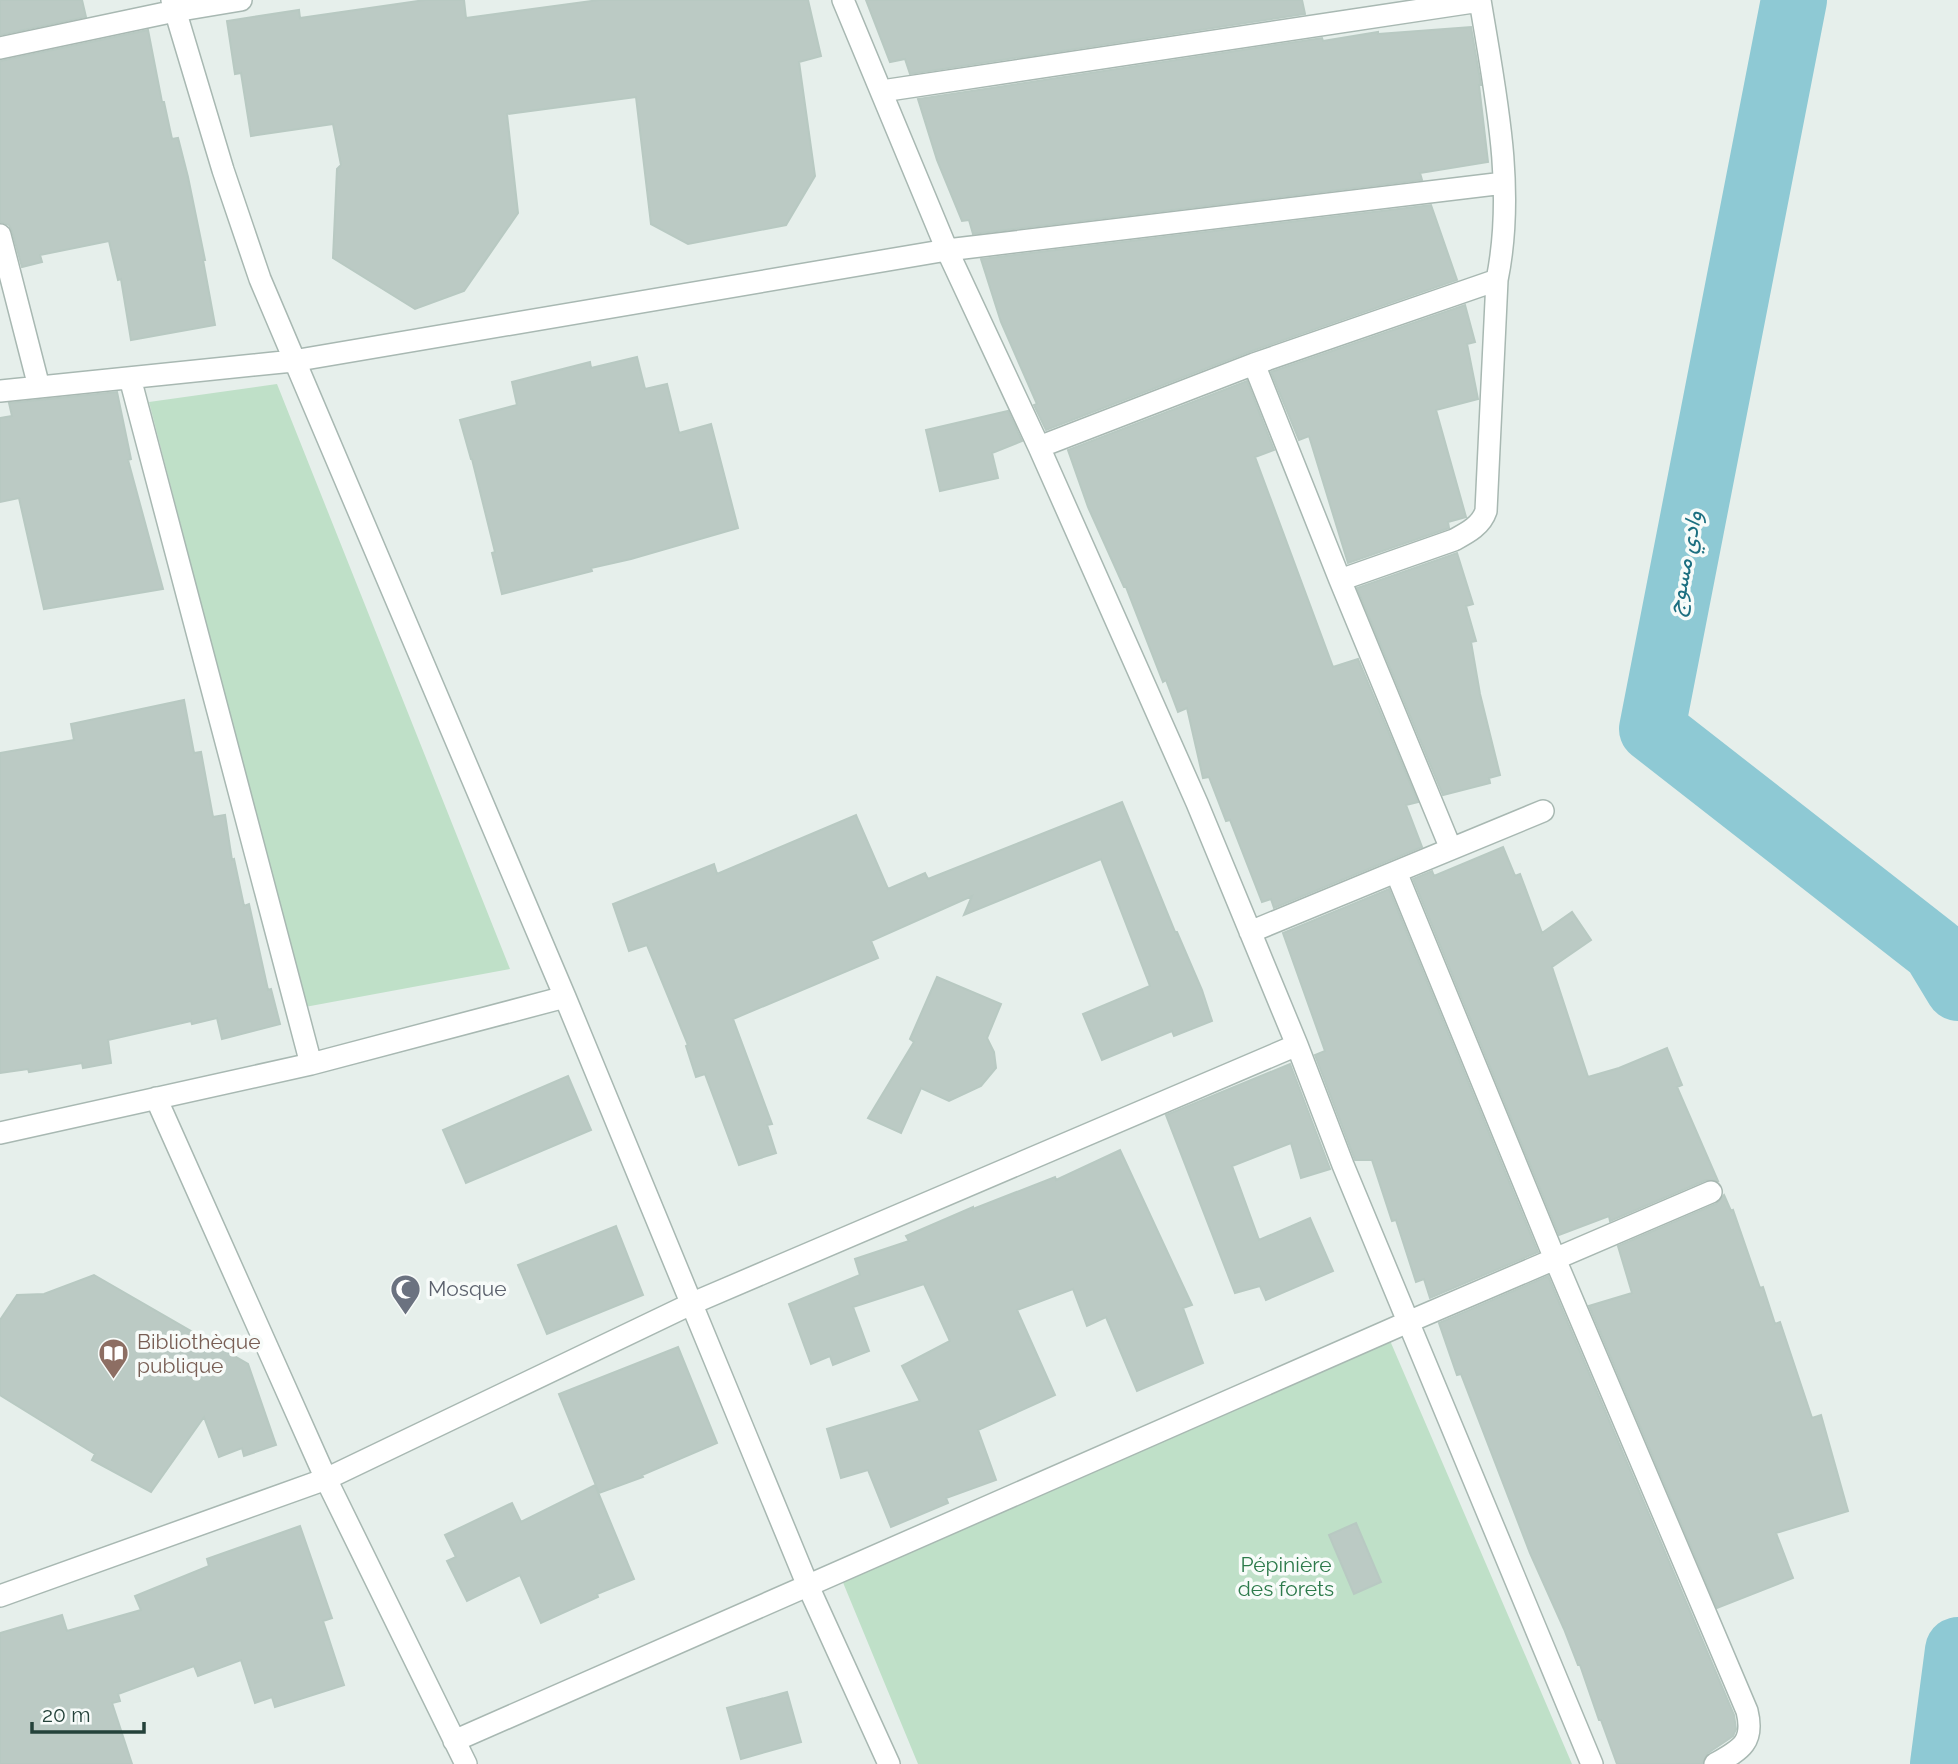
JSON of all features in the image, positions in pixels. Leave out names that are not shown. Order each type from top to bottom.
[{"type":"street","points":[[0,48],[174,6],[241,0]]},
{"type":"street","points":[[843,0],[947,250],[1039,447],[1197,803],[1297,1045],[1343,1165],[1592,1764]]},
{"type":"street","points":[[882,90],[1480,1],[1497,103],[1504,183],[1486,511],[1484,518],[1471,531],[1454,540],[1340,580]]},
{"type":"street","points":[[174,6],[247,243],[293,361],[565,997],[808,1586],[889,1764]]},
{"type":"street","points":[[0,391],[293,361],[947,250],[1504,183]]},
{"type":"street","points":[[0,235],[38,387]]},
{"type":"street","points":[[1039,447],[1254,364],[1497,280]]},
{"type":"street","points":[[1254,364],[1451,849]]},
{"type":"street","points":[[130,378],[310,1064]]},
{"type":"street","points":[[1250,932],[1543,811]]},
{"type":"street","points":[[1396,872],[1555,1259],[1748,1711],[1751,1724],[1746,1743],[1715,1764]]},
{"type":"street","points":[[0,1133],[310,1064],[565,997]]},
{"type":"street","points":[[0,1596],[326,1479],[693,1303],[1297,1045]]},
{"type":"street","points":[[156,1098],[326,1479],[466,1764]]},
{"type":"street","points":[[454,1741],[1408,1322],[1711,1192]]},
{"type":"green space","points":[[277,384],[510,969],[305,1007],[149,402]]},
{"type":"green space","name":"Pépinière des forets","points":[[1385,1329],[1572,1764],[918,1764],[837,1568]]},
{"type":"building","points":[[0,0],[82,0],[86,17],[0,35]]},
{"type":"building","points":[[425,0],[464,0],[466,18],[599,0],[808,0],[821,56],[799,62],[815,176],[786,225],[688,244],[651,224],[636,97],[507,114],[518,213],[464,291],[415,309],[333,258],[337,169],[341,165],[333,124],[251,136],[241,73],[235,74],[227,21],[299,10],[300,18]]},
{"type":"building","points":[[866,0],[1302,0],[1305,14],[910,74],[905,59],[890,62]]},
{"type":"building","points":[[1471,27],[1481,85],[1488,162],[1420,173],[1422,180],[973,234],[969,220],[962,221],[937,160],[918,99],[1322,38],[1323,41],[1378,32]]},
{"type":"building","points":[[148,30],[172,139],[178,138],[188,177],[215,325],[131,340],[121,279],[118,280],[109,241],[40,255],[42,262],[22,267],[12,231],[9,225],[0,222],[0,61]]},
{"type":"building","points":[[1431,205],[1457,280],[1249,352],[1046,430],[1001,322],[981,259]]},
{"type":"building","points":[[1465,305],[1475,342],[1467,344],[1478,399],[1436,410],[1466,517],[1448,522],[1449,528],[1348,563],[1309,436],[1299,440],[1271,372]]},
{"type":"building","points":[[637,357],[645,389],[667,384],[679,433],[711,424],[738,528],[502,594],[492,553],[495,552],[460,420],[517,405],[512,382],[590,362],[591,368]]},
{"type":"building","points":[[1247,381],[1274,450],[1255,457],[1333,667],[1358,659],[1418,802],[1406,805],[1422,847],[1274,908],[1271,899],[1262,902],[1230,820],[1226,821],[1209,777],[1203,778],[1187,708],[1178,712],[1166,680],[1163,682],[1126,587],[1088,507],[1068,450]]},
{"type":"building","points":[[117,392],[131,459],[128,460],[163,589],[44,609],[19,498],[0,502],[0,418],[12,416],[9,403]]},
{"type":"building","points":[[1008,411],[1022,441],[992,453],[998,478],[940,491],[926,430]]},
{"type":"building","points":[[1457,553],[1473,604],[1466,606],[1476,641],[1471,642],[1480,694],[1500,775],[1489,778],[1490,783],[1443,795],[1357,588]]},
{"type":"building","points":[[184,700],[194,753],[201,752],[213,817],[225,815],[232,860],[234,859],[244,906],[249,904],[268,990],[271,989],[280,1024],[222,1039],[217,1018],[192,1024],[191,1021],[108,1040],[111,1063],[83,1068],[82,1063],[29,1072],[28,1069],[0,1073],[0,753],[74,740],[71,724]]},
{"type":"building","points":[[1122,802],[1175,932],[1202,990],[1212,1021],[1174,1036],[1172,1031],[1102,1060],[1083,1014],[1150,986],[1101,859],[964,915],[972,896],[871,941],[878,958],[733,1019],[772,1124],[767,1125],[776,1153],[739,1165],[705,1074],[696,1077],[686,1046],[688,1045],[647,945],[629,951],[613,904],[714,864],[717,874],[856,815],[888,889],[925,873],[928,879]]},
{"type":"building","points":[[1503,847],[1515,876],[1520,874],[1542,933],[1572,912],[1591,940],[1552,967],[1588,1077],[1619,1068],[1667,1048],[1682,1085],[1677,1087],[1718,1181],[1706,1180],[1610,1221],[1609,1216],[1559,1235],[1413,879],[1432,871],[1434,876]]},
{"type":"building","points":[[1389,889],[1538,1252],[1430,1298],[1424,1279],[1416,1282],[1396,1220],[1392,1221],[1372,1160],[1355,1160],[1315,1055],[1325,1051],[1283,933]]},
{"type":"building","points":[[937,977],[1001,1004],[987,1038],[994,1052],[996,1068],[981,1086],[949,1101],[921,1088],[901,1133],[868,1118],[914,1042],[910,1039]]},
{"type":"building","points":[[1290,1064],[1330,1169],[1301,1178],[1291,1143],[1232,1166],[1259,1240],[1310,1218],[1333,1271],[1266,1300],[1260,1286],[1235,1293],[1166,1115]]},
{"type":"building","points":[[568,1076],[591,1130],[466,1183],[443,1130]]},
{"type":"building","points":[[1120,1150],[1192,1305],[1183,1308],[1203,1363],[1137,1391],[1106,1317],[1087,1326],[1073,1289],[1017,1310],[1055,1395],[978,1430],[996,1480],[946,1498],[948,1503],[891,1527],[868,1470],[841,1478],[827,1429],[920,1401],[902,1366],[950,1341],[924,1284],[853,1307],[869,1351],[833,1365],[830,1356],[811,1364],[789,1304],[860,1275],[855,1259],[909,1241],[906,1236],[973,1207],[1055,1177],[1056,1180]]},
{"type":"building","points":[[1724,1195],[1731,1211],[1733,1210],[1775,1324],[1780,1322],[1812,1418],[1821,1415],[1848,1511],[1776,1533],[1793,1578],[1717,1608],[1589,1306],[1632,1293],[1618,1246],[1716,1204]]},
{"type":"building","points":[[616,1226],[643,1295],[547,1334],[518,1265]]},
{"type":"building","points":[[94,1275],[248,1364],[276,1445],[244,1456],[242,1448],[219,1457],[204,1417],[151,1492],[92,1460],[95,1454],[0,1395],[0,1320],[17,1295],[44,1294]]},
{"type":"building","points":[[1548,1276],[1734,1715],[1736,1729],[1733,1736],[1708,1753],[1702,1764],[1617,1764],[1580,1665],[1530,1553],[1461,1374],[1457,1375],[1439,1323]]},
{"type":"building","points":[[678,1347],[717,1443],[642,1475],[643,1477],[599,1493],[559,1394]]},
{"type":"building","points":[[595,1485],[634,1579],[597,1594],[598,1597],[541,1623],[520,1575],[467,1601],[447,1561],[456,1557],[445,1535],[512,1503],[521,1522]]},
{"type":"building","points":[[1356,1523],[1381,1582],[1354,1594],[1329,1535]]},
{"type":"building","points":[[300,1526],[332,1618],[323,1621],[344,1685],[275,1707],[272,1697],[255,1703],[241,1660],[198,1676],[194,1666],[118,1694],[120,1701],[112,1703],[132,1764],[0,1764],[0,1633],[62,1615],[67,1631],[141,1610],[135,1596],[209,1566],[207,1559]]},
{"type":"building","points":[[787,1692],[801,1742],[741,1759],[727,1708]]},
{"type":"waterway","name":"وادي مسوج","points":[[1794,0],[1652,729],[1935,950],[1958,988]]},
{"type":"waterway","name":"وادي مسوج","points":[[1943,1764],[1958,1650]]},
{"type":"place","name":"Mosque","points":[[405,1316]]},
{"type":"place","name":"Bibliothèque publique","points":[[114,1381]]}]
